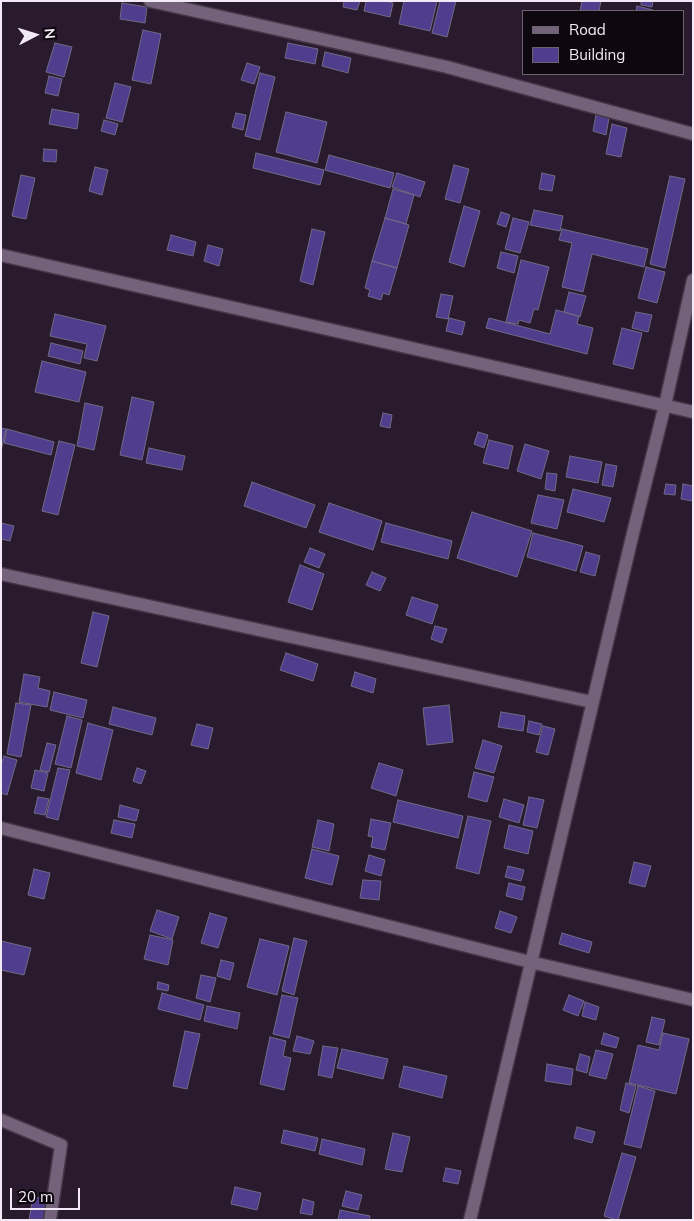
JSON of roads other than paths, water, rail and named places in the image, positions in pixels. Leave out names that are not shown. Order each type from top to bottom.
[{"type":"street","points":[[150,1],[447,67],[693,134]]},
{"type":"street","points":[[1,255],[693,412]]},
{"type":"street","points":[[470,1220],[592,702],[665,405],[693,280]]},
{"type":"street","points":[[1,574],[592,702]]},
{"type":"street","points":[[1,828],[530,962],[693,1000]]},
{"type":"street","points":[[1,1120],[61,1145],[50,1220]]}]
